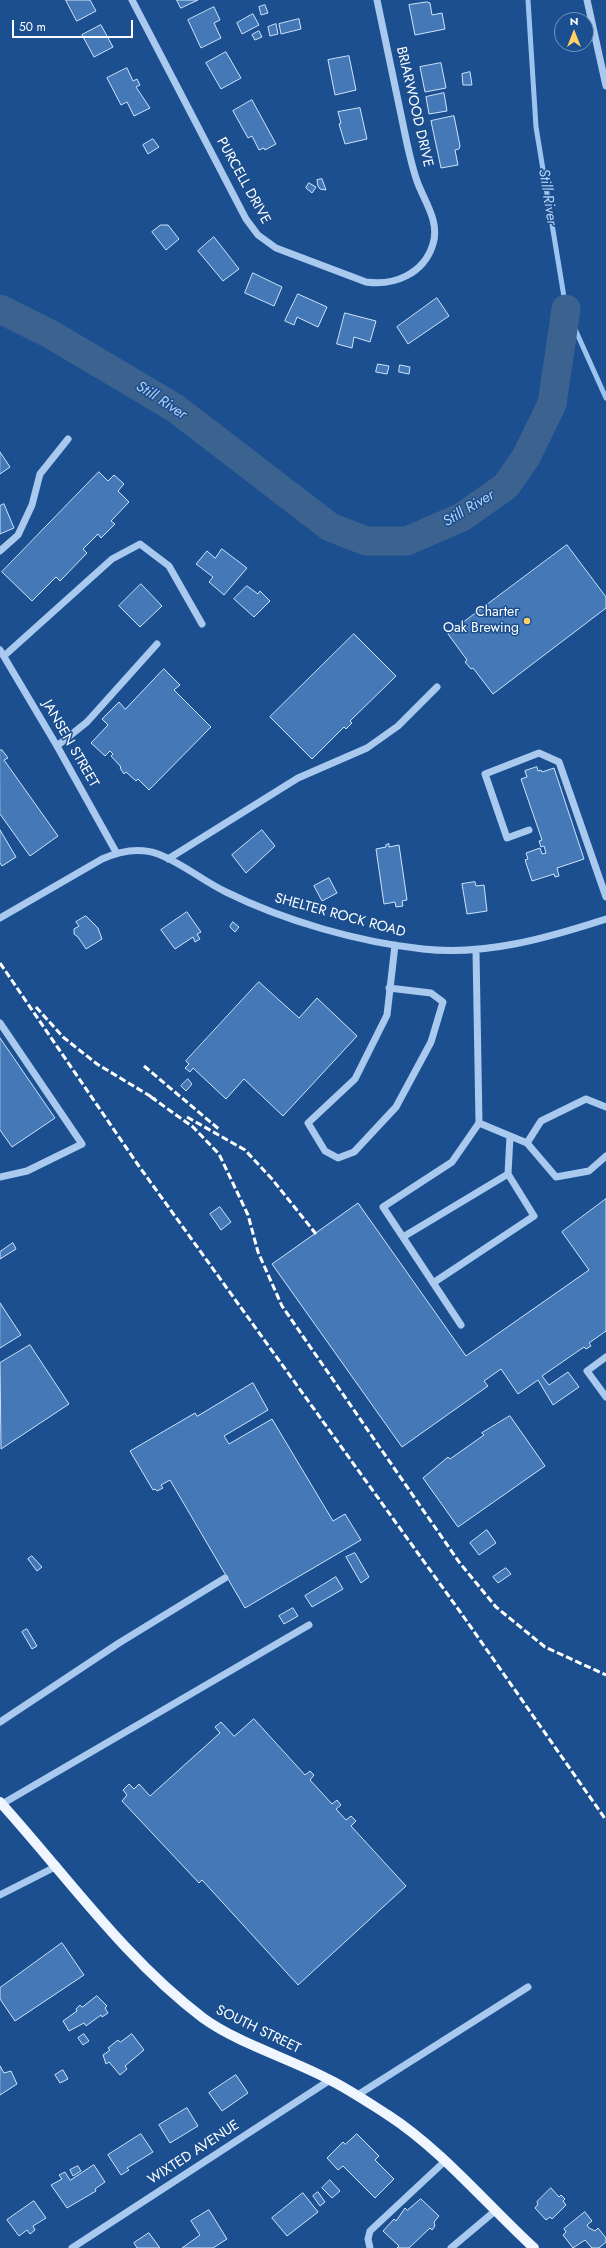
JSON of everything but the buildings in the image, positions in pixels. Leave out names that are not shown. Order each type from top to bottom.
[{"type":"main road","name":"SOUTH STREET","points":[[1,1803],[57,1866],[126,1950],[166,1988],[205,2019],[250,2044],[330,2080],[390,2116],[444,2161],[534,2248]]},
{"type":"street","name":"PURCELL DRIVE","points":[[132,0],[246,219],[258,235],[276,248],[366,282],[390,282],[406,276],[418,268],[426,258],[433,243],[432,218]]},
{"type":"street","name":"BRIARWOOD DRIVE","points":[[377,0],[409,153],[417,181],[432,218]]},
{"type":"street","points":[[587,0],[606,86]]},
{"type":"street","points":[[0,550],[18,535],[32,505],[40,474],[68,439]]},
{"type":"street","points":[[2,653],[112,559],[140,544],[169,566],[202,624]]},
{"type":"street","points":[[57,746],[87,722],[157,644]]},
{"type":"street","name":"JANSEN STREET","points":[[2,653],[57,746],[116,852]]},
{"type":"street","points":[[168,859],[298,778],[367,748],[398,726],[437,687]]},
{"type":"street","points":[[529,830],[507,838],[485,774],[539,752],[559,762],[606,896]]},
{"type":"street","name":"SHELTER ROCK ROAD","points":[[0,918],[76,873],[116,852],[146,851],[168,859],[225,892],[278,916],[395,945],[453,952],[476,951],[522,942],[606,919]]},
{"type":"street","points":[[389,988],[430,993],[442,1002],[431,1042],[396,1107],[354,1152],[338,1158],[325,1151],[308,1123],[354,1079],[387,1015],[389,988],[395,945]]},
{"type":"street","points":[[461,1325],[383,1207],[452,1162],[479,1123],[476,951]]},
{"type":"street","points":[[0,1023],[82,1144],[28,1171],[0,1177]]},
{"type":"street","points":[[527,1143],[541,1121],[586,1099],[606,1107]]},
{"type":"street","points":[[479,1123],[527,1143],[556,1177],[589,1172],[606,1156]]},
{"type":"street","points":[[433,1283],[534,1216],[508,1174],[510,1136]]},
{"type":"street","points":[[403,1237],[508,1174]]},
{"type":"street","points":[[606,1357],[587,1371],[606,1397]]},
{"type":"street","points":[[0,1722],[119,1643],[225,1578]]},
{"type":"street","points":[[1,1803],[309,1625]]},
{"type":"street","points":[[0,1895],[57,1866]]},
{"type":"street","points":[[356,2096],[528,1987]]},
{"type":"street","name":"WIXTED AVENUE","points":[[72,2248],[330,2080]]},
{"type":"street","points":[[370,2248],[368,2239],[370,2231],[444,2161]]},
{"type":"street","points":[[451,2248],[495,2211]]},
{"type":"waterway","name":"Still River","points":[[528,0],[536,127],[566,309],[606,398]]},
{"type":"waterway","name":"Still River","points":[[0,309],[52,335],[175,408],[330,527],[366,541],[407,541],[462,517],[506,486],[526,457],[552,404],[566,309]]},
{"type":"railway","points":[[0,963],[136,1162],[461,1613],[606,1820]]},
{"type":"railway","points":[[36,1007],[63,1037],[97,1064],[155,1099]]},
{"type":"railway","points":[[144,1066],[220,1130]]},
{"type":"railway","points":[[151,1097],[193,1127],[219,1154],[248,1215],[258,1252],[282,1306],[459,1562],[496,1607],[545,1647],[606,1675]]},
{"type":"railway","points":[[187,1117],[245,1150],[272,1179],[316,1234]]},
{"type":"place","name":"Charter Oak Brewing","points":[[527,621]]}]
